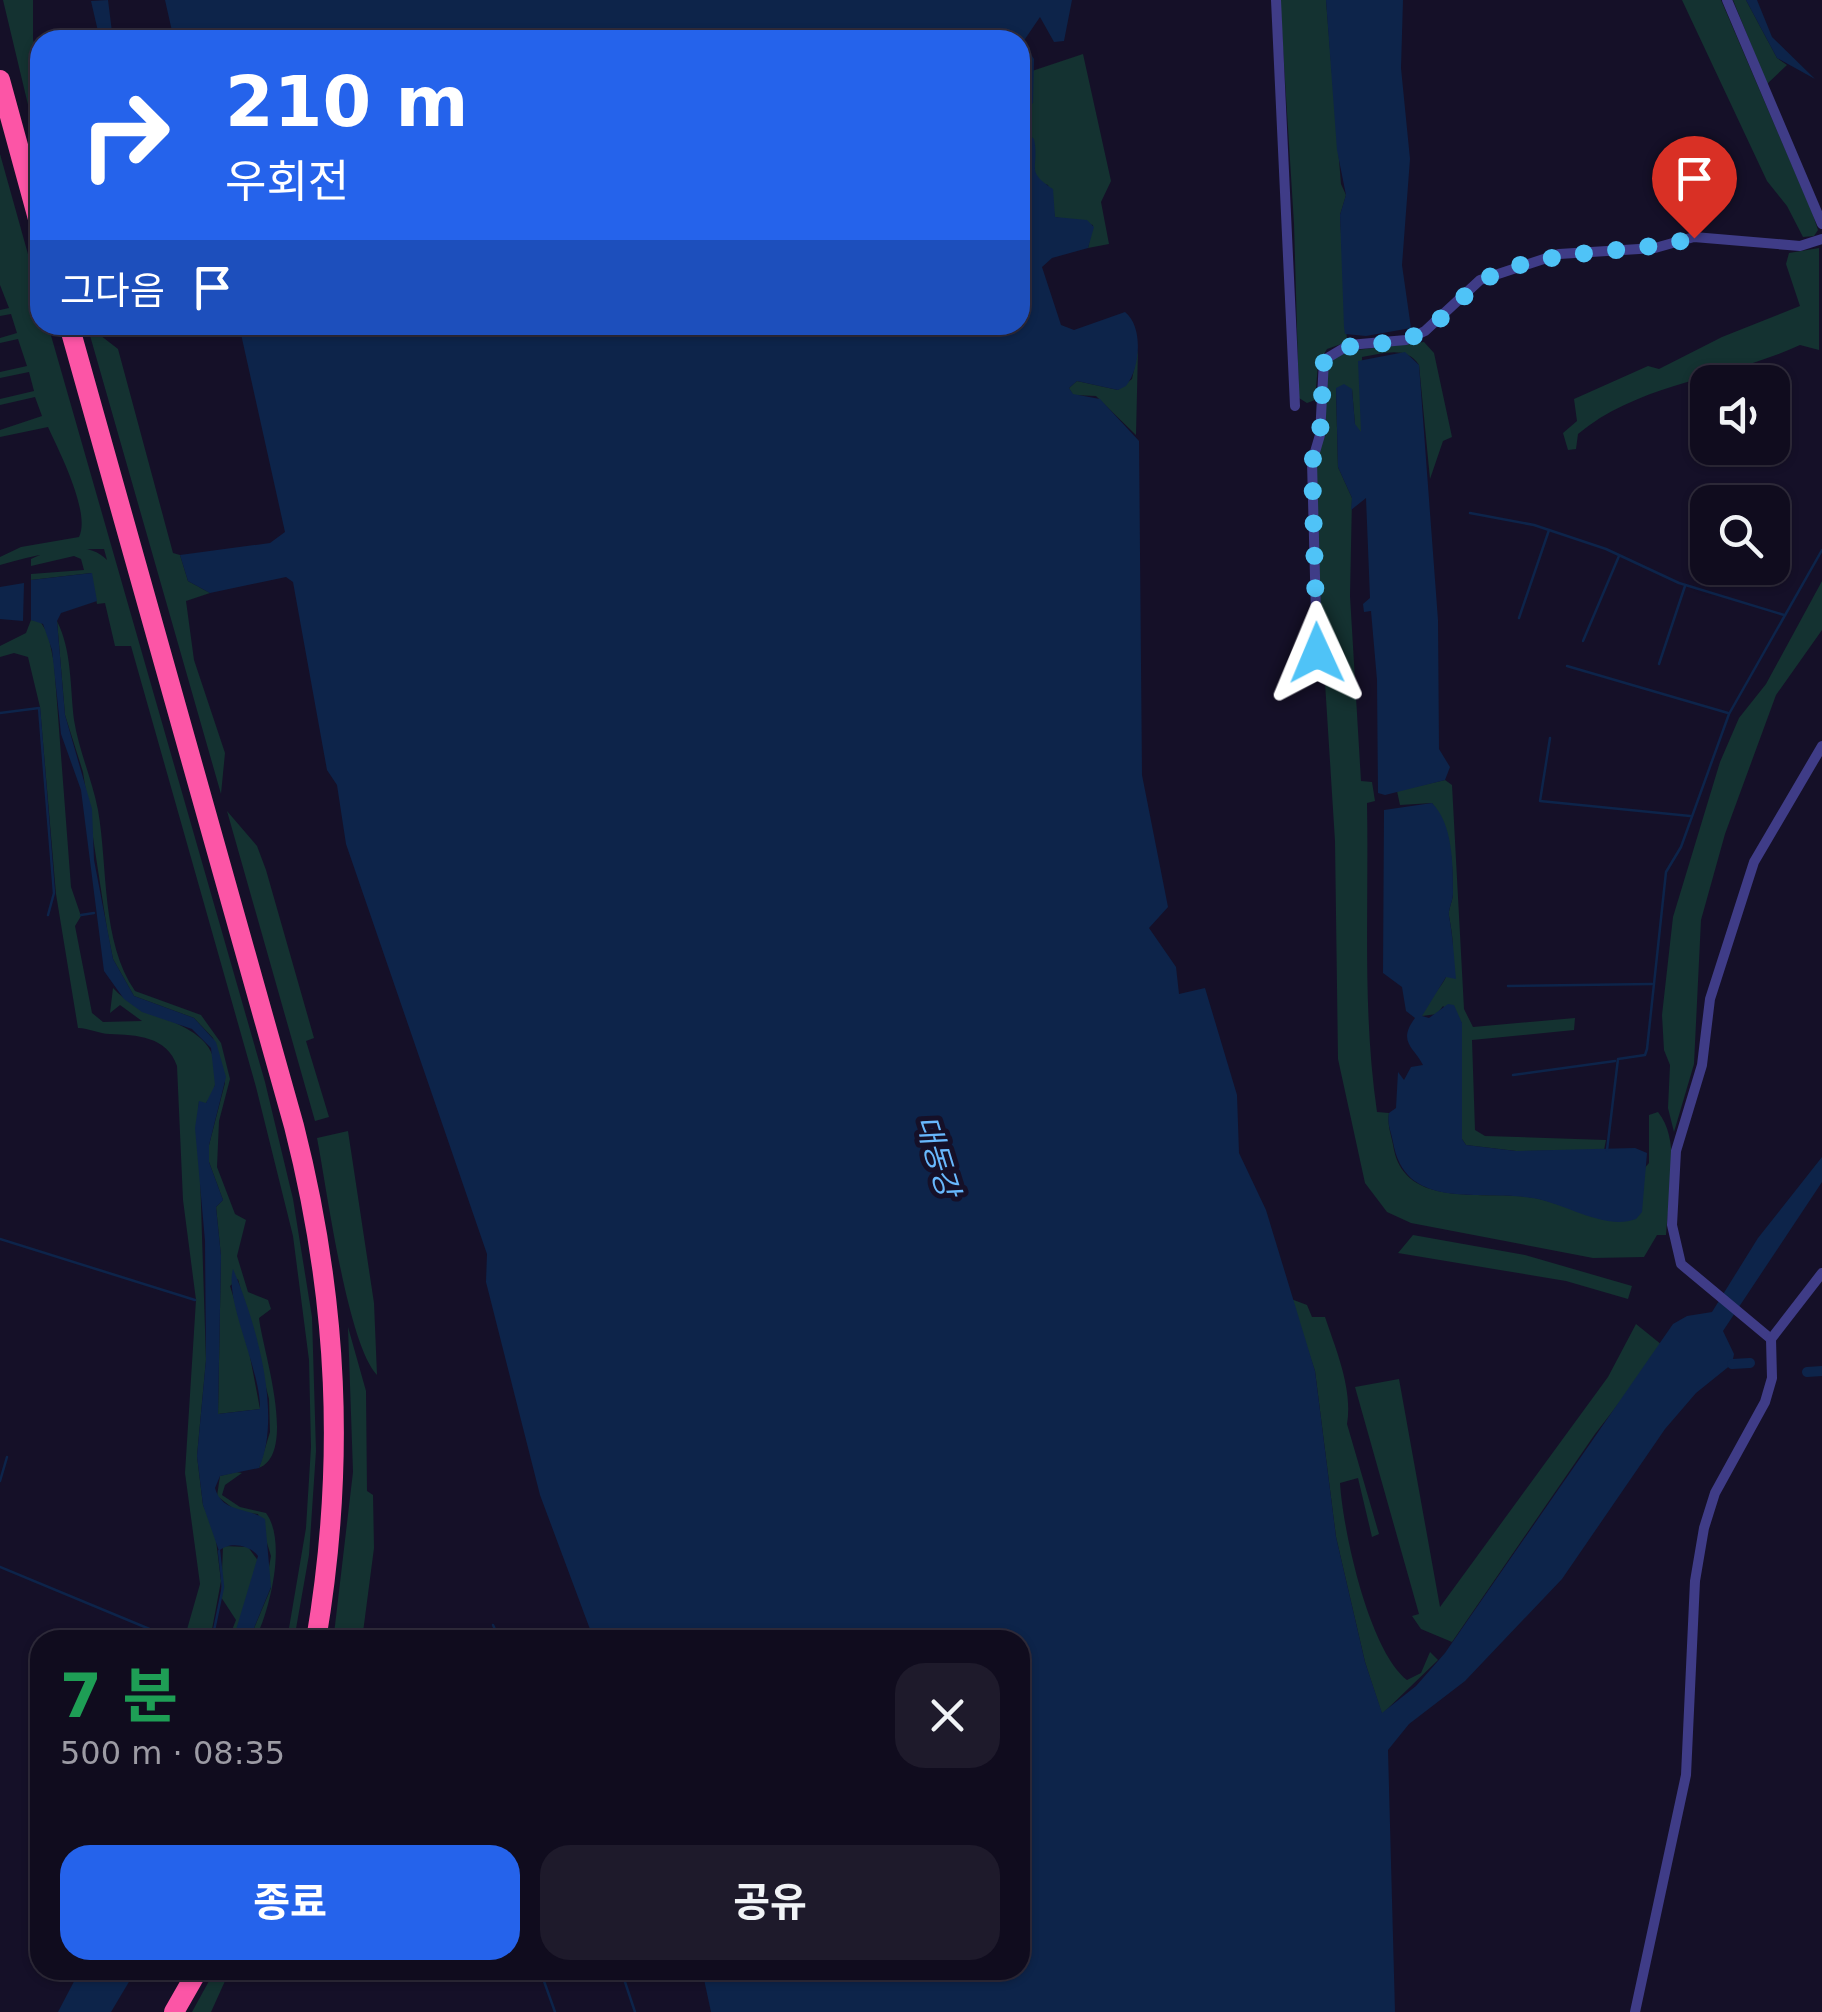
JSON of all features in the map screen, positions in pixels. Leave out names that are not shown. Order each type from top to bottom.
[{"type":"highway","points":[[0,80],[30,190]]},
{"type":"highway","points":[[71,335],[294,1126],[316,1219],[332,1317],[334,1433],[317,1630]]},
{"type":"highway","points":[[174,2012],[192,1980]]},
{"type":"street","points":[[1276,0],[1295,406]]},
{"type":"street","points":[[1727,0],[1822,224]]},
{"type":"street","points":[[1317,653],[1312,462],[1320,435],[1324,360],[1335,350],[1406,340],[1425,331],[1480,280],[1559,254],[1656,248],[1694,238],[1800,246],[1822,239]]},
{"type":"street","points":[[1771,1339],[1688,1273],[1674,1244],[1676,1151],[1702,1065],[1710,1000],[1754,862],[1822,746]]},
{"type":"street","points":[[1635,2012],[1686,1775],[1696,1581],[1704,1528],[1715,1492],[1765,1402],[1772,1378],[1771,1339],[1822,1272]]},
{"type":"green space","points":[[3,0],[33,0],[30,113]]},
{"type":"green space","points":[[1280,0],[1326,0],[1341,184],[1346,195],[1340,215],[1347,342],[1327,349],[1318,364],[1315,400],[1307,403],[1299,398],[1294,224]]},
{"type":"green space","points":[[1682,0],[1721,0],[1812,212],[1818,230],[1814,236],[1803,237],[1787,206],[1767,181]]},
{"type":"green space","points":[[1733,0],[1746,0],[1777,58],[1787,65],[1767,84]]},
{"type":"green space","points":[[1083,54],[1111,181],[1101,202],[1109,244],[1088,248],[1093,225],[1055,217],[1048,185],[1039,182],[1030,137],[1032,71]]},
{"type":"green space","points":[[0,154],[30,261],[30,335],[51,335],[265,1082],[293,1199],[312,1317],[316,1451],[309,1555],[296,1630],[289,1630],[306,1528],[311,1447],[309,1360],[293,1236],[256,1087],[131,646],[115,646],[105,603],[97,604],[91,573],[31,580],[31,574],[84,570],[81,559],[74,556],[31,566],[31,559],[43,554],[0,565],[0,557],[21,547],[79,537],[82,526],[72,482],[48,427],[0,437],[0,430],[42,416],[35,397],[0,405],[0,399],[34,391],[29,372],[0,378],[0,372],[27,366],[18,339],[0,343],[0,338],[17,333],[11,314],[0,316],[0,310],[9,308],[0,285]],"holes":[[[86,549],[104,549],[107,560]]]},
{"type":"green space","points":[[1819,248],[1819,350],[1800,345],[1744,365],[1690,365],[1690,382],[1602,417],[1578,434],[1576,449],[1568,450],[1563,433],[1577,421],[1574,399],[1648,366],[1659,369],[1722,337],[1800,306],[1786,264],[1789,253]]},
{"type":"green space","points":[[90,335],[100,335],[118,349],[173,553],[180,555],[188,581],[210,593],[186,601],[194,660],[225,753],[221,794]]},
{"type":"green space","points":[[1424,342],[1434,353],[1452,437],[1443,441],[1430,479],[1419,365],[1414,359],[1394,352],[1362,357],[1361,433],[1355,425],[1352,389],[1336,389],[1338,467],[1352,498],[1350,596],[1361,781],[1372,782],[1375,801],[1367,803],[1367,958],[1377,1112],[1389,1113],[1394,1150],[1402,1169],[1415,1182],[1452,1194],[1535,1198],[1602,1218],[1649,1163],[1649,1115],[1658,1112],[1670,1138],[1671,1188],[1666,1235],[1657,1235],[1644,1257],[1593,1258],[1411,1223],[1387,1212],[1365,1183],[1338,1059],[1335,841],[1319,587],[1316,455],[1326,434],[1325,381],[1330,359],[1340,352]]},
{"type":"green space","points":[[1138,350],[1136,435],[1096,396],[1073,395],[1069,388],[1077,381],[1118,390],[1132,379]]},
{"type":"green space","points":[[1822,581],[1822,630],[1776,695],[1725,834],[1701,920],[1694,1064],[1674,1132],[1668,1108],[1670,1065],[1664,1050],[1662,1015],[1673,917],[1720,762],[1739,718],[1766,684]]},
{"type":"green space","points":[[31,620],[40,621],[48,634],[54,663],[71,887],[81,916],[75,926],[92,1013],[103,1022],[142,1021],[120,1005],[110,1013],[113,988],[142,1008],[191,1031],[213,1056],[215,1086],[205,1104],[199,1102],[198,1112],[206,1360],[197,1456],[203,1505],[215,1532],[221,1581],[212,1630],[187,1630],[200,1584],[185,1473],[196,1300],[183,1200],[177,1066],[166,1048],[150,1039],[78,1028],[56,894],[40,707],[28,657],[14,653],[0,657],[0,646],[26,633]]},
{"type":"green space","points":[[57,621],[68,657],[76,731],[98,810],[116,950],[135,991],[201,1015],[221,1043],[230,1079],[219,1121],[217,1167],[235,1214],[246,1220],[237,1256],[248,1292],[268,1300],[271,1309],[259,1318],[275,1399],[276,1442],[270,1458],[259,1468],[270,1432],[269,1399],[238,1279],[230,1286],[247,1341],[260,1409],[218,1414],[221,1256],[216,1207],[223,1200],[209,1162],[209,1145],[225,1083],[213,1038],[194,1018],[134,996],[113,959],[83,772],[65,715]]},
{"type":"green space","points":[[1445,780],[1452,785],[1464,1009],[1473,1027],[1575,1018],[1574,1030],[1472,1040],[1475,1130],[1485,1136],[1606,1140],[1604,1150],[1516,1151],[1466,1145],[1462,1139],[1462,1023],[1443,1006],[1437,1014],[1422,1016],[1451,961],[1450,846],[1432,803],[1400,805],[1397,791]]},
{"type":"green space","points":[[227,811],[257,846],[266,870],[314,1038],[306,1041],[329,1117],[315,1121]]},
{"type":"green space","points":[[348,1131],[374,1303],[377,1375],[366,1358],[347,1299],[317,1138]]},
{"type":"green space","points":[[1413,1235],[1525,1255],[1632,1286],[1628,1299],[1566,1281],[1398,1253]]},
{"type":"green space","points":[[1291,1299],[1307,1305],[1312,1317],[1325,1317],[1342,1370],[1348,1397],[1347,1424],[1379,1534],[1372,1537],[1358,1478],[1340,1483],[1352,1559],[1370,1617],[1393,1665],[1407,1680],[1421,1673],[1430,1652],[1438,1660],[1382,1714],[1365,1662],[1336,1537],[1315,1371]]},
{"type":"green space","points":[[1636,1324],[1662,1345],[1656,1355],[1595,1434],[1452,1642],[1421,1629],[1412,1616],[1419,1614],[1355,1387],[1399,1379],[1440,1607],[1608,1377]]},
{"type":"green space","points":[[348,1327],[366,1391],[367,1491],[373,1495],[374,1548],[363,1630],[334,1630],[353,1472]]},
{"type":"green space","points":[[242,1473],[225,1485],[222,1495],[240,1507],[266,1513],[272,1525],[274,1576],[271,1594],[259,1630],[253,1630],[271,1588],[267,1578],[271,1556],[258,1514],[238,1512],[217,1496],[220,1476]]},
{"type":"green space","points":[[223,1546],[248,1547],[259,1562],[236,1630],[232,1630],[236,1620],[221,1597]]},
{"type":"green space","points":[[210,1980],[225,1980],[211,2012],[192,2012]]},
{"type":"water","points":[[108,0],[112,30],[98,30],[91,1]]},
{"type":"water","points":[[165,0],[1072,0],[1064,41],[1054,42],[1040,17],[1030,32],[172,30]]},
{"type":"water","points":[[1326,0],[1403,0],[1401,68],[1410,159],[1402,265],[1411,328],[1366,336],[1345,334],[1340,215],[1346,195],[1337,150]]},
{"type":"water","points":[[1746,0],[1757,0],[1772,37],[1815,79],[1777,58]]},
{"type":"water","points":[[1030,53],[1034,59],[1030,105]]},
{"type":"water","name":"대동강","points":[[1030,135],[1034,139],[1036,173],[1053,189],[1055,217],[1087,220],[1094,227],[1088,248],[1052,258],[1042,267],[1061,325],[1074,330],[1125,312],[1137,338],[1137,359],[1126,386],[1118,390],[1077,381],[1069,388],[1073,394],[1100,399],[1139,441],[1142,775],[1168,907],[1149,928],[1176,967],[1179,994],[1205,988],[1237,1095],[1239,1153],[1266,1210],[1315,1371],[1336,1537],[1365,1662],[1382,1713],[1416,1686],[1445,1653],[1673,1324],[1687,1316],[1712,1312],[1758,1238],[1822,1157],[1822,1182],[1723,1331],[1734,1354],[1732,1364],[1696,1393],[1665,1429],[1562,1579],[1465,1681],[1409,1724],[1388,1750],[1395,2012],[711,2012],[704,1980],[1030,1980],[1030,1630],[590,1630],[540,1495],[486,1282],[487,1254],[346,844],[337,785],[327,770],[293,582],[286,577],[210,593],[188,581],[180,555],[270,543],[285,532],[241,335],[1030,335]]},
{"type":"water","points":[[1405,352],[1419,365],[1438,620],[1439,749],[1450,767],[1445,780],[1385,795],[1378,793],[1377,680],[1371,611],[1364,612],[1363,604],[1370,598],[1366,498],[1351,510],[1352,498],[1338,467],[1336,388],[1344,384],[1352,389],[1355,424],[1361,432],[1358,361]]},
{"type":"water","points":[[92,573],[97,601],[61,613],[57,621],[65,715],[92,809],[94,860],[113,959],[134,996],[194,1018],[216,1042],[226,1077],[209,1145],[209,1162],[223,1200],[216,1207],[221,1256],[218,1414],[260,1409],[234,1298],[233,1269],[257,1340],[268,1421],[259,1468],[220,1476],[215,1488],[229,1506],[265,1519],[271,1587],[253,1630],[236,1630],[258,1556],[239,1546],[219,1551],[203,1505],[197,1456],[206,1360],[205,1241],[195,1128],[199,1101],[206,1103],[215,1085],[211,1048],[192,1029],[142,1012],[124,999],[104,971],[81,790],[61,734],[52,650],[43,624],[31,620],[31,580]]},
{"type":"water","points":[[24,583],[23,621],[0,619],[0,587]]},
{"type":"water","points":[[1432,803],[1444,822],[1450,845],[1453,893],[1449,913],[1456,979],[1446,977],[1422,1016],[1429,1018],[1448,1004],[1454,1005],[1462,1023],[1462,1139],[1466,1145],[1516,1151],[1635,1148],[1647,1153],[1642,1212],[1636,1219],[1597,1219],[1532,1198],[1447,1193],[1412,1179],[1400,1164],[1388,1121],[1389,1113],[1396,1108],[1398,1072],[1404,1080],[1411,1067],[1423,1065],[1407,1039],[1415,1018],[1406,1011],[1402,987],[1383,973],[1384,810]]},
{"type":"water","points":[[75,1980],[130,1980],[111,2012],[58,2012]]},
{"type":"waterway","points":[[1470,513],[1534,525],[1606,549],[1679,583],[1784,615]]},
{"type":"waterway","points":[[1519,618],[1549,530]]},
{"type":"waterway","points":[[1607,1150],[1618,1059],[1645,1055],[1647,1049],[1666,872],[1681,847],[1729,714],[1822,550]]},
{"type":"waterway","points":[[1583,641],[1619,556]]},
{"type":"waterway","points":[[1659,664],[1685,586]]},
{"type":"waterway","points":[[1567,666],[1728,713]]},
{"type":"waterway","points":[[0,713],[39,708],[54,893],[48,915]]},
{"type":"waterway","points":[[1550,738],[1540,801],[1690,816]]},
{"type":"waterway","points":[[81,915],[94,913]]},
{"type":"waterway","points":[[1508,986],[1652,984]]},
{"type":"waterway","points":[[1513,1075],[1615,1061]]},
{"type":"waterway","points":[[0,1239],[195,1300]]},
{"type":"waterway","points":[[1732,1364],[1750,1363]]},
{"type":"waterway","points":[[1807,1372],[1822,1371]]},
{"type":"waterway","points":[[0,1481],[7,1457]]},
{"type":"waterway","points":[[214,1630],[223,1587],[219,1551]]},
{"type":"waterway","points":[[0,1567],[152,1630]]},
{"type":"waterway","points":[[493,1625],[495,1630]]},
{"type":"waterway","points":[[544,1980],[555,2012]]},
{"type":"waterway","points":[[624,1980],[635,2012]]},
{"type":"route","points":[[1317,653],[1311,502],[1324,360],[1349,345],[1406,340],[1425,331],[1480,280],[1505,270],[1559,254],[1656,248],[1694,238]]}]
